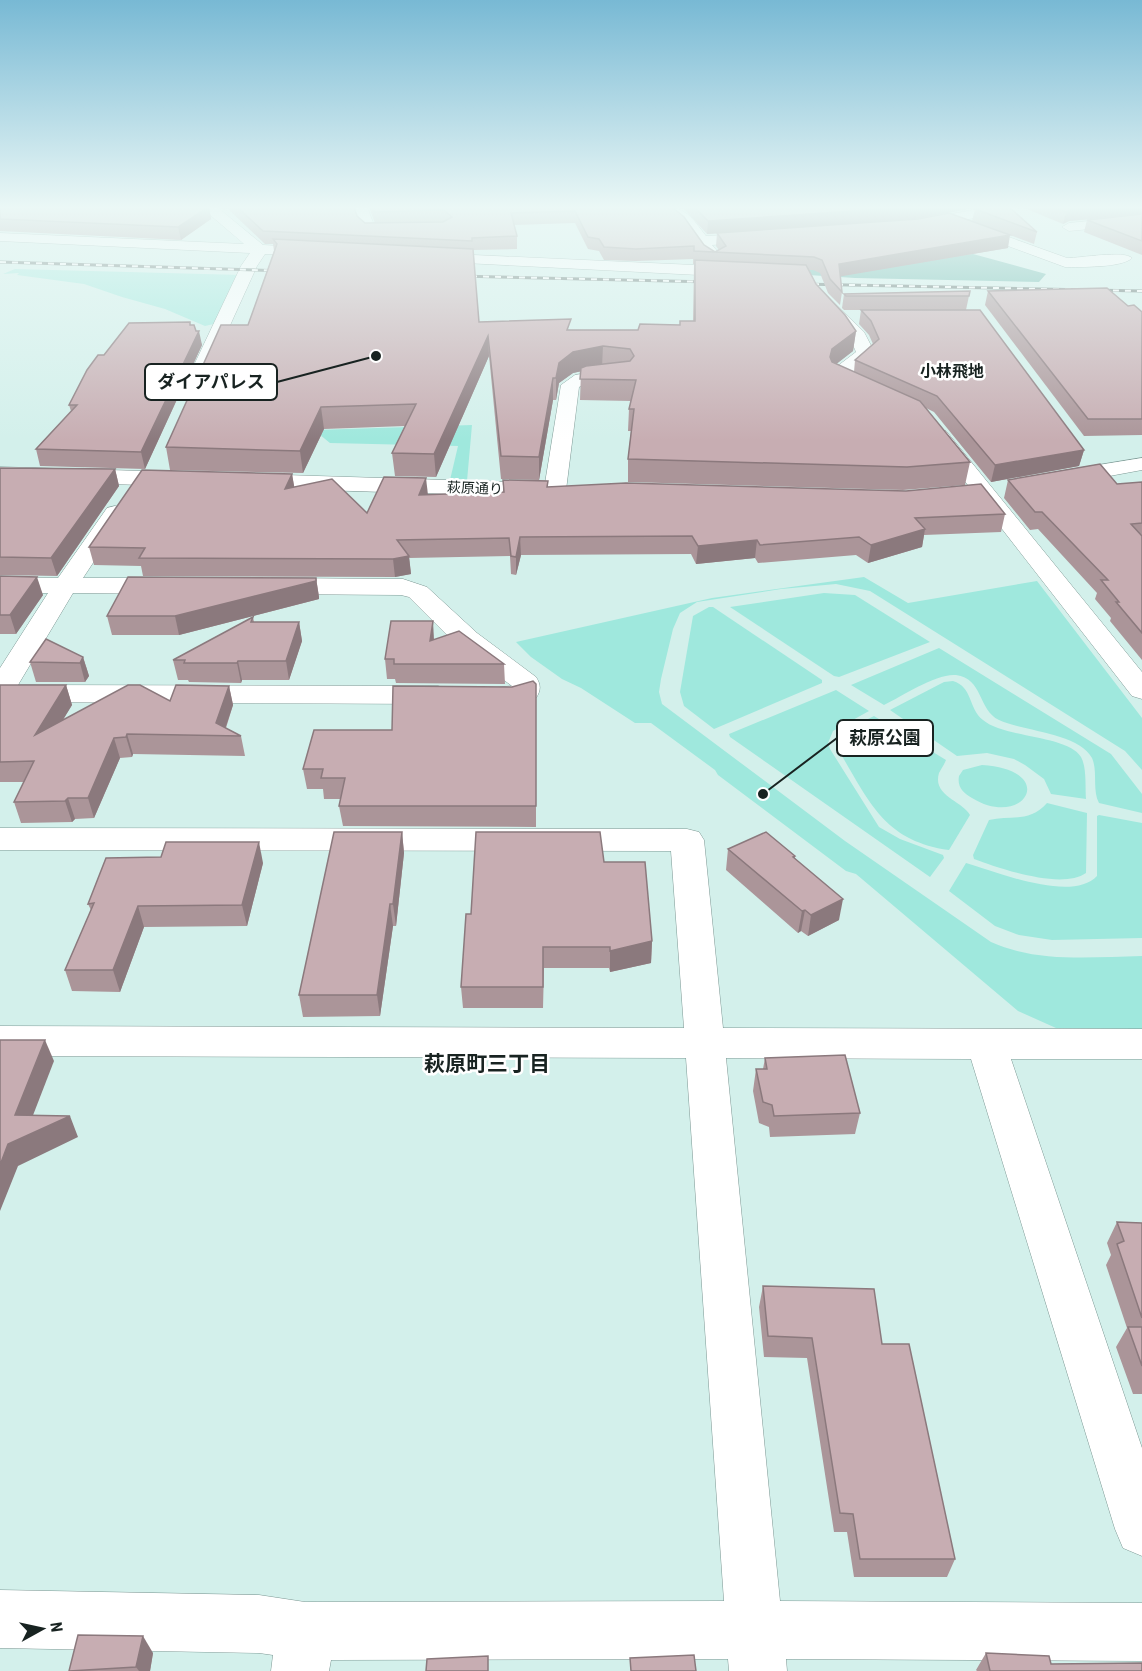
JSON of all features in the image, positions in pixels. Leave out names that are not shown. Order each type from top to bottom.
[{"type":"street","points":[[198,377],[241,285]]},
{"type":"street","points":[[815,287],[818,296],[858,336],[866,353],[838,375],[838,378],[883,398]]},
{"type":"street","points":[[839,317],[863,317]]},
{"type":"street","points":[[555,490],[570,385],[578,379],[593,376],[622,376]]},
{"type":"street","points":[[930,424],[996,490],[1142,690]]},
{"type":"street","points":[[1084,454],[1097,472]]},
{"type":"street","points":[[1041,482],[1142,464]]},
{"type":"street","points":[[0,692],[65,586],[151,473]]},
{"type":"street","points":[[0,474],[151,473],[201,480]]},
{"type":"street","name":"萩原通り","points":[[224,480],[580,491]]},
{"type":"street","points":[[956,496],[996,490]]},
{"type":"street","points":[[0,585],[194,586]]},
{"type":"street","points":[[0,692],[513,695],[526,692],[526,683],[467,639],[418,592],[404,586],[252,586]]},
{"type":"street","points":[[0,839],[687,840],[755,1650]]},
{"type":"street","points":[[0,1041],[1142,1044]]},
{"type":"street","points":[[987,1045],[1142,1528]]},
{"type":"street","points":[[0,1619],[259,1624],[302,1651],[755,1650],[1142,1632]]},
{"type":"green space","points":[[87,285],[236,285],[218,323],[205,326],[165,309]]},
{"type":"green space","points":[[472,425],[467,481],[450,480],[458,446],[330,443],[314,430]]},
{"type":"green space","points":[[864,577],[908,603],[1037,581],[1142,718],[1142,770],[1125,751],[870,591],[836,584],[781,589],[697,602],[680,613],[673,629],[661,679],[659,692],[662,704],[845,841],[991,942],[1009,949],[1046,956],[1084,958],[1142,956],[1142,1029],[1056,1028],[1018,1011],[856,874],[846,871],[718,775],[715,770],[651,723],[635,723],[581,688],[562,679],[531,657],[516,642],[712,598]]},
{"type":"green space","points":[[824,593],[855,595],[930,642],[839,677],[834,676],[730,607]]},
{"type":"green space","points":[[713,607],[822,680],[822,683],[714,729],[684,706],[680,692],[693,616]]},
{"type":"green space","points":[[939,648],[1111,754],[1142,794],[1142,813],[1099,803],[1094,763],[1085,750],[1063,738],[999,720],[987,709],[976,688],[965,677],[948,675],[939,678],[884,705],[851,685]]},
{"type":"green space","points":[[953,681],[964,688],[978,715],[993,726],[1050,740],[1074,750],[1081,757],[1084,767],[1086,799],[1051,794],[1044,779],[1014,759],[987,753],[957,756],[890,710],[944,682]]},
{"type":"green space","points":[[836,690],[869,711],[833,731],[828,743],[830,749],[879,827],[900,839],[943,855],[944,858],[930,877],[730,737],[729,734]]},
{"type":"green space","points":[[874,716],[946,760],[939,773],[940,787],[970,815],[949,850],[909,838],[894,828],[870,802],[839,751],[837,741],[844,731]]},
{"type":"green space","points":[[982,765],[1006,769],[1021,777],[1027,786],[1026,795],[1019,803],[1006,807],[991,806],[963,792],[959,776],[963,770]]},
{"type":"green space","points":[[1047,803],[1087,813],[1086,873],[1075,878],[1047,879],[1000,868],[974,859],[973,855],[989,820],[1027,816]]},
{"type":"green space","points":[[1097,816],[1142,823],[1142,938],[1052,940],[1019,935],[995,926],[949,891],[966,863],[1034,883],[1070,887],[1085,884],[1097,876]]},
{"type":"building","points":[[262,285],[476,285],[479,322],[571,319],[567,330],[638,330],[640,324],[680,325],[680,321],[695,321],[695,285],[817,285],[845,315],[856,331],[832,349],[830,357],[832,362],[920,401],[970,462],[907,467],[628,459],[634,409],[629,409],[636,380],[580,379],[581,368],[630,361],[634,356],[630,349],[603,346],[573,352],[559,363],[556,378],[553,378],[539,457],[501,456],[488,336],[434,454],[392,453],[416,404],[321,407],[300,451],[166,447],[221,325],[248,325]]},
{"type":"building","points":[[1107,288],[1128,306],[1134,305],[1142,312],[1142,419],[1088,419],[988,291]]},
{"type":"building","points":[[970,291],[969,296],[846,296],[844,294]]},
{"type":"building","points":[[861,310],[980,310],[1084,450],[995,465],[937,396],[855,360],[879,339],[871,321]]},
{"type":"building","points":[[190,322],[196,331],[199,331],[141,452],[36,449],[77,405],[69,405],[87,370],[98,355],[104,355],[129,323]]},
{"type":"building","points":[[1100,464],[1117,484],[1142,482],[1142,523],[1131,524],[1142,536],[1142,633],[1101,580],[1108,580],[1042,512],[1035,512],[1008,480]]},
{"type":"building","points":[[0,468],[115,469],[51,558],[0,557]]},
{"type":"building","points":[[142,470],[292,474],[285,489],[332,479],[367,513],[384,477],[426,478],[419,495],[504,492],[503,480],[548,481],[547,487],[626,483],[906,491],[981,484],[1005,514],[915,518],[925,529],[871,545],[859,537],[760,545],[757,540],[698,546],[692,536],[520,537],[516,557],[511,556],[509,538],[397,540],[409,556],[393,559],[139,558],[145,548],[89,547]]},
{"type":"building","points":[[0,576],[37,577],[10,615],[0,615]]},
{"type":"building","points":[[128,577],[316,578],[316,581],[175,616],[107,616]]},
{"type":"building","points":[[253,617],[251,622],[299,622],[286,661],[184,663],[185,660],[173,660]]},
{"type":"building","points":[[391,621],[433,621],[430,641],[459,631],[504,664],[394,664],[394,659],[385,659]]},
{"type":"building","points":[[46,639],[83,657],[80,663],[30,662]]},
{"type":"building","points":[[533,681],[536,684],[536,806],[339,806],[345,778],[321,778],[323,769],[303,769],[314,730],[392,730],[393,686],[512,687]]},
{"type":"building","points":[[0,685],[66,685],[35,735],[128,685],[140,685],[170,701],[176,685],[229,686],[216,723],[241,736],[127,734],[126,737],[114,738],[88,798],[14,802],[34,761],[0,762]]},
{"type":"building","points":[[334,832],[402,832],[393,904],[390,904],[377,995],[299,995]]},
{"type":"building","points":[[476,832],[600,832],[604,862],[645,862],[652,941],[610,951],[610,947],[543,947],[543,987],[461,987],[466,914],[471,914]]},
{"type":"building","points":[[766,832],[843,899],[811,915],[805,910],[802,911],[728,849]]},
{"type":"building","points":[[166,842],[259,842],[242,905],[138,906],[113,970],[65,970],[94,903],[88,904],[106,858],[161,857]]},
{"type":"building","points":[[0,1040],[45,1040],[15,1115],[70,1116],[8,1144],[0,1165]]},
{"type":"building","points":[[845,1055],[860,1113],[774,1116],[772,1105],[763,1102],[756,1069],[767,1069],[765,1058]]},
{"type":"building","points":[[1117,1222],[1142,1223],[1142,1318],[1117,1244],[1124,1241]]},
{"type":"building","points":[[763,1286],[874,1289],[882,1344],[909,1344],[955,1559],[860,1559],[853,1514],[840,1513],[812,1338],[768,1336]]},
{"type":"building","points":[[1128,1327],[1142,1327],[1142,1366]]},
{"type":"building","points":[[78,1635],[143,1636],[136,1667],[69,1671]]},
{"type":"building","points":[[986,1653],[1049,1656],[1051,1664],[1142,1663],[1142,1671],[990,1671]]},
{"type":"building","points":[[694,1655],[696,1671],[631,1671],[630,1658]]},
{"type":"building","points":[[488,1656],[488,1671],[426,1671],[427,1659]]},
{"type":"railway","points":[[849,285],[1142,291]]},
{"type":"place","name":"ダイアパレス","points":[[376,356]]},
{"type":"place","name":"萩原公園","points":[[763,794]]},
{"type":"district","name":"小林飛地","points":[[952,371]]},
{"type":"district","name":"萩原町三丁目","points":[[487,1064]]}]
